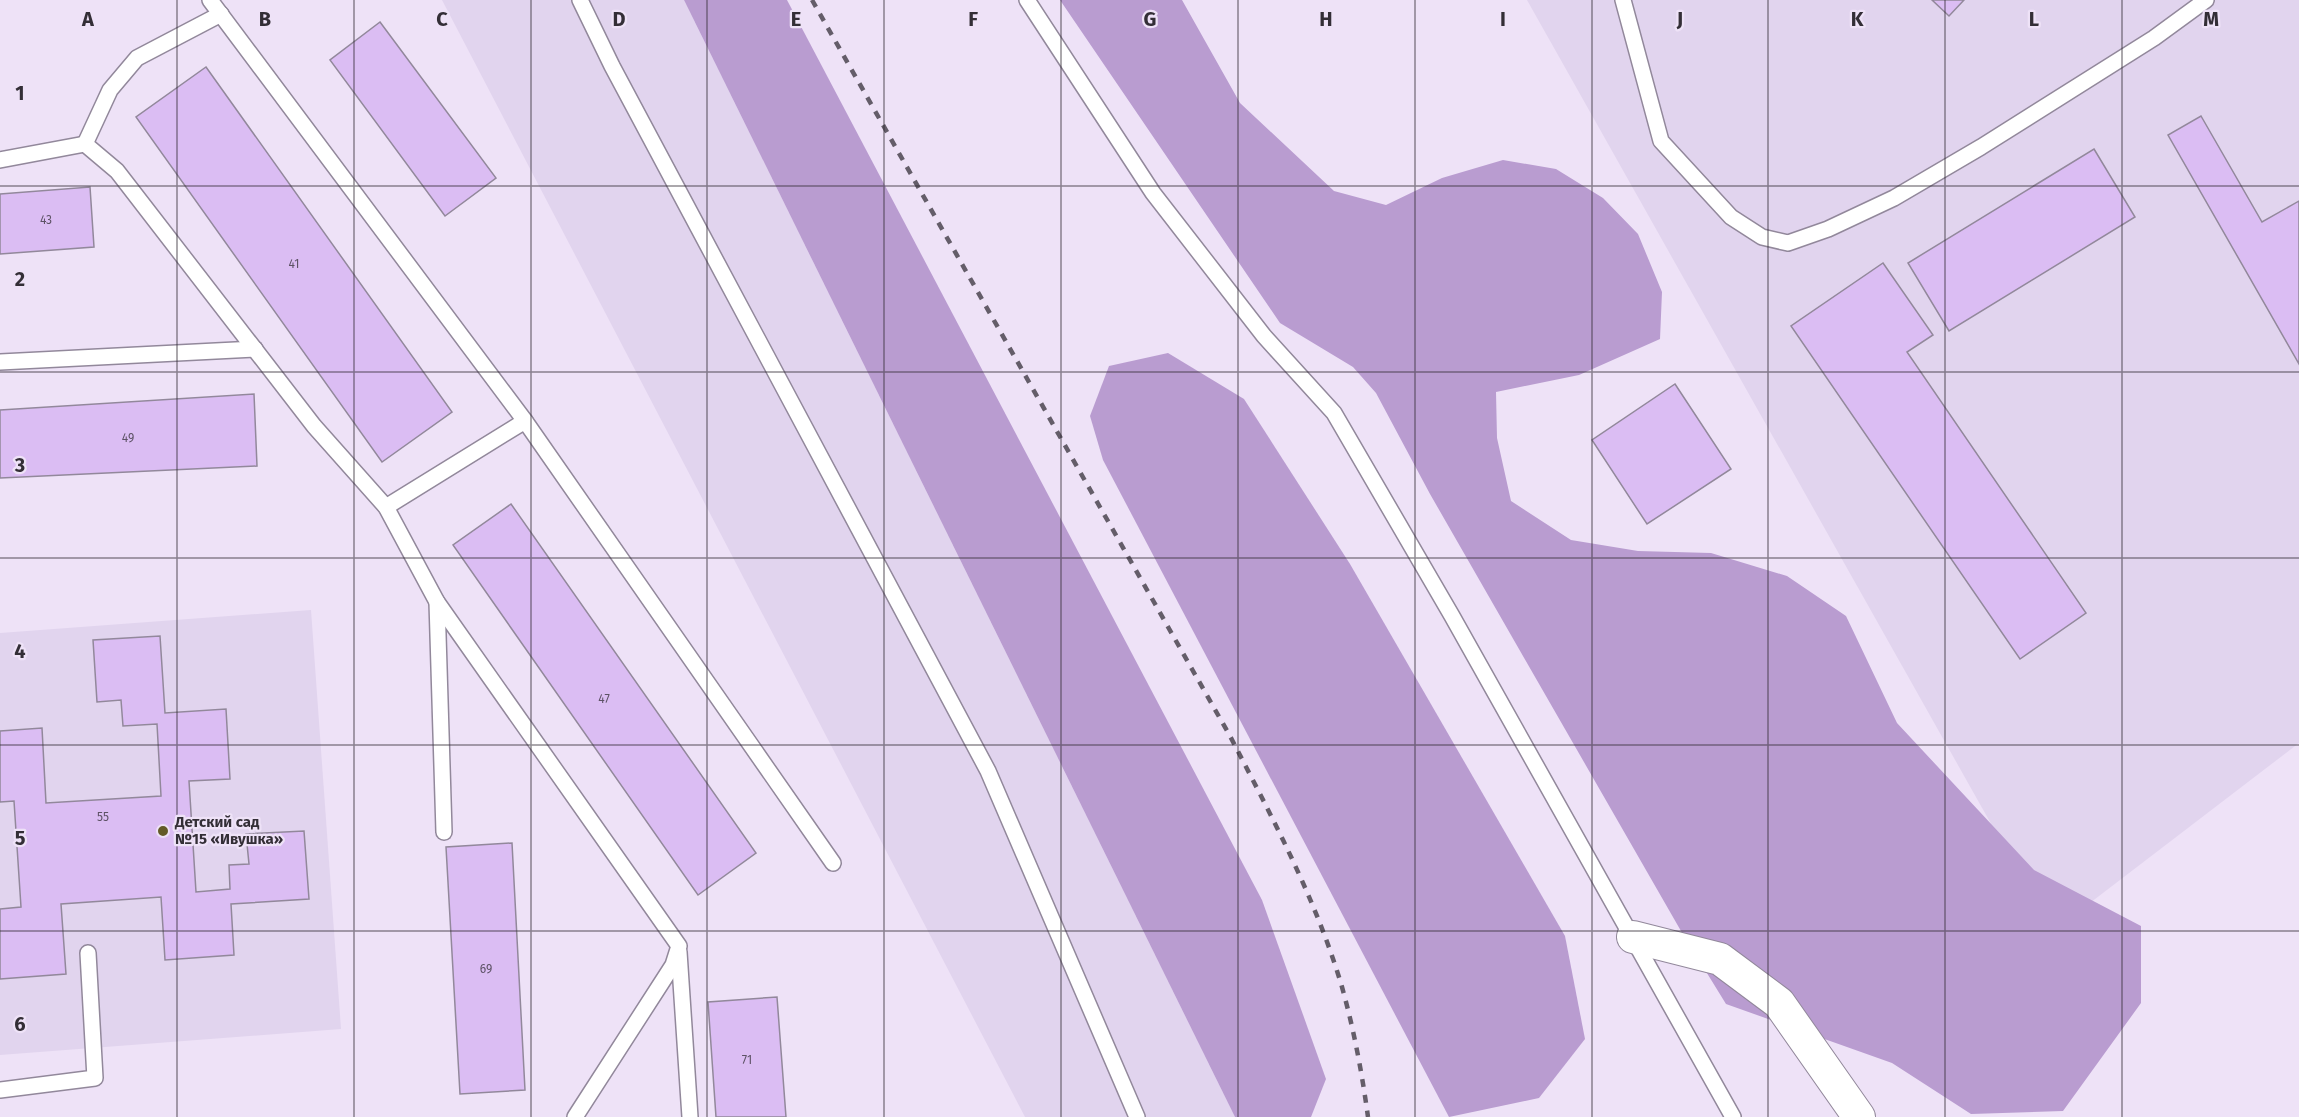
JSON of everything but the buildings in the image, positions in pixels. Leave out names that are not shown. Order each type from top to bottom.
[{"type":"street","points":[[1633,937],[1720,959],[1779,1003],[1859,1117]]},
{"type":"lane","points":[[210,0],[525,421],[833,863]]},
{"type":"lane","points":[[580,0],[612,66],[988,771],[1137,1117]]},
{"type":"lane","points":[[1027,0],[1153,194],[1264,336],[1334,413],[1452,616],[1732,1117]]},
{"type":"lane","points":[[1623,0],[1661,141],[1731,217],[1762,237],[1788,243],[1828,229],[1894,198],[1981,147],[2154,38],[2206,0]]},
{"type":"lane","points":[[85,144],[110,90],[137,58],[221,14]]},
{"type":"lane","points":[[0,160],[85,144]]},
{"type":"lane","points":[[85,144],[117,171],[314,426],[386,507],[436,602],[679,946],[690,1117]]},
{"type":"lane","points":[[0,362],[255,349]]},
{"type":"lane","points":[[386,507],[525,421]]},
{"type":"lane","points":[[436,602],[444,832]]},
{"type":"lane","points":[[574,1117],[674,965],[679,946]]},
{"type":"lane","points":[[0,1090],[95,1078],[88,953]]},
{"type":"shaded area","points":[[442,0],[684,0],[1235,1117],[1025,1117]]},
{"type":"shaded area","points":[[684,0],[787,0],[1262,900],[1326,1079],[1311,1117],[1235,1117]]},
{"type":"shaded area","points":[[1060,0],[1182,0],[1240,103],[1334,191],[1386,205],[1442,178],[1503,160],[1556,169],[1603,198],[1638,234],[1662,292],[1660,339],[1579,375],[1496,392],[1497,438],[1511,501],[1571,540],[1638,551],[1711,553],[1787,576],[1846,616],[1897,723],[2034,870],[2141,926],[2141,1003],[2063,1111],[1971,1114],[1892,1063],[1726,1004],[1681,931],[1430,494],[1376,393],[1353,367],[1280,323]]},
{"type":"shaded area","points":[[1527,0],[2299,0],[2299,743],[2052,932]]},
{"type":"shaded area","points":[[1168,353],[1244,399],[1350,564],[1565,936],[1585,1039],[1539,1098],[1449,1117],[1103,460],[1090,416],[1109,366]]},
{"type":"shaded area","name":"Детский сад №15 «Ивушка»","points":[[311,610],[341,1029],[0,1055],[0,633]]},
{"type":"railway","points":[[812,0],[1230,736],[1277,828],[1306,890],[1342,987],[1357,1052],[1368,1117]]},
{"type":"place","name":"Детский сад №15 «Ивушка»","points":[[163,831]]}]
